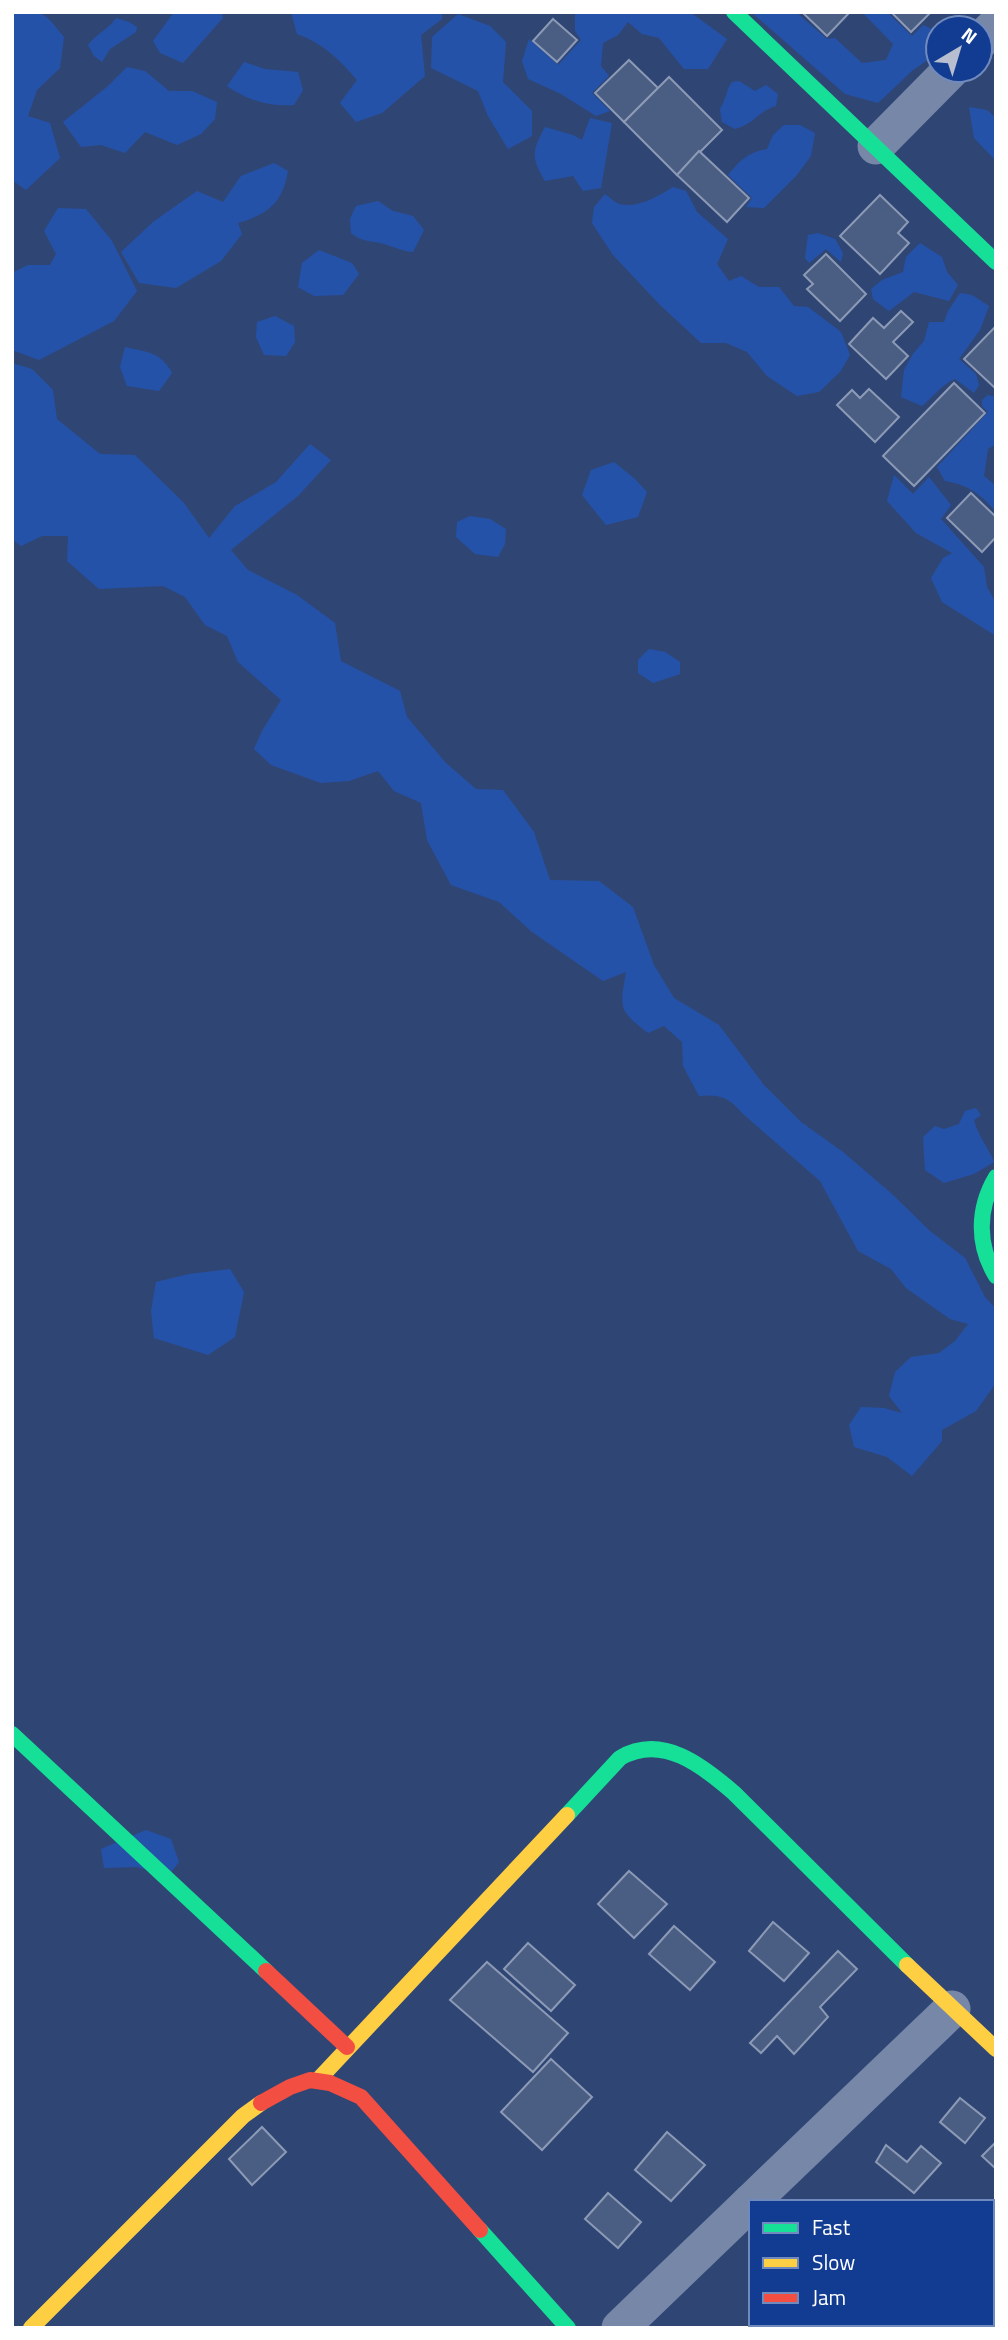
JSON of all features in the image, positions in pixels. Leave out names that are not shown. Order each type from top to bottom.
[{"type":"street","points":[[734,12],[996,262]]},
{"type":"street","points":[[876,146],[937,84]]},
{"type":"street","points":[[996,1177],[987,1196],[980,1238],[985,1258],[996,1276]]},
{"type":"street","points":[[12,1734],[348,2047]]},
{"type":"street","points":[[318,2080],[620,1758],[631,1749],[640,1747],[670,1752],[689,1760],[710,1774],[756,1814],[952,2009],[996,2049]]},
{"type":"street","points":[[753,2200],[952,2009]]},
{"type":"street","points":[[31,2328],[243,2116],[279,2093],[307,2081],[318,2080],[342,2087],[361,2097],[568,2328]]},
{"type":"street","points":[[620,2328],[749,2204]]},
{"type":"shaded area","points":[[12,12],[43,15],[64,37],[60,68],[37,90],[28,116],[50,123],[60,158],[26,190],[12,180]]},
{"type":"shaded area","points":[[174,12],[222,12],[223,18],[183,63],[160,53],[153,41]]},
{"type":"shaded area","points":[[291,12],[442,12],[442,19],[421,35],[425,76],[382,113],[356,122],[340,103],[357,80],[330,53],[297,34]]},
{"type":"shaded area","points":[[690,12],[727,39],[708,69],[684,69],[659,38],[642,34],[628,22],[618,35],[603,43],[601,66],[609,76],[592,93],[610,111],[596,116],[561,94],[528,79],[522,61],[529,39],[558,65],[581,40],[575,31],[575,14]]},
{"type":"shaded area","points":[[751,12],[796,12],[827,39],[835,38],[862,63],[886,60],[893,44],[862,12],[887,12],[912,36],[924,25],[924,62],[878,103],[845,94]]},
{"type":"shaded area","points":[[458,14],[490,26],[506,42],[503,82],[532,111],[532,136],[508,149],[488,116],[478,91],[431,68],[432,37]]},
{"type":"shaded area","points":[[116,18],[137,27],[136,32],[110,49],[102,62],[94,56],[88,45]]},
{"type":"shaded area","points":[[244,62],[265,69],[298,72],[303,90],[294,105],[259,102],[227,86]]},
{"type":"shaded area","points":[[127,67],[145,71],[169,91],[192,91],[217,102],[215,119],[201,134],[177,145],[145,132],[125,153],[101,145],[81,147],[63,122]]},
{"type":"shaded area","points":[[739,81],[755,91],[766,85],[778,94],[776,106],[735,129],[722,122],[720,109],[732,82]]},
{"type":"shaded area","points":[[969,107],[987,110],[996,118],[996,161],[974,138]]},
{"type":"shaded area","points":[[590,118],[612,123],[601,188],[583,191],[573,176],[545,181],[537,166],[535,154],[545,127],[582,140]]},
{"type":"shaded area","points":[[784,125],[800,125],[815,133],[811,156],[796,176],[764,208],[746,207],[752,198],[728,175],[745,158],[767,149],[773,135]]},
{"type":"shaded area","points":[[274,163],[288,171],[282,192],[272,206],[258,216],[238,223],[242,234],[221,261],[176,288],[139,283],[121,252],[153,222],[197,191],[223,202],[241,176]]},
{"type":"shaded area","points":[[673,187],[686,191],[697,212],[728,239],[717,264],[729,281],[741,276],[759,287],[779,287],[794,306],[808,307],[841,332],[850,355],[840,372],[819,392],[797,396],[767,376],[747,352],[726,343],[701,343],[659,304],[613,255],[592,223],[594,207],[605,194],[619,204],[633,205],[655,198]]},
{"type":"shaded area","points":[[378,201],[393,211],[413,216],[424,230],[413,252],[363,240],[351,233],[350,219],[356,206]]},
{"type":"shaded area","points":[[58,208],[86,209],[112,241],[137,291],[114,321],[39,360],[12,350],[12,273],[28,265],[50,265],[56,254],[44,231]]},
{"type":"shaded area","points":[[818,233],[835,239],[843,253],[841,262],[826,249],[809,263],[805,258],[808,235]]},
{"type":"shaded area","points":[[920,243],[942,257],[947,272],[958,285],[949,301],[914,292],[889,311],[873,299],[871,289],[882,280],[903,272],[906,257]]},
{"type":"shaded area","points":[[319,250],[352,263],[359,274],[343,295],[314,296],[298,287],[302,263]]},
{"type":"shaded area","points":[[960,293],[972,295],[989,306],[980,330],[959,359],[976,374],[979,385],[974,393],[955,379],[922,406],[901,397],[904,370],[924,341],[929,322],[944,322]]},
{"type":"shaded area","points":[[275,316],[294,326],[295,342],[286,356],[264,355],[256,337],[257,322]]},
{"type":"shaded area","points":[[125,347],[153,354],[168,366],[172,373],[159,391],[127,386],[120,367]]},
{"type":"shaded area","points":[[12,363],[32,369],[53,390],[57,419],[100,454],[135,455],[184,503],[209,538],[235,506],[276,482],[310,444],[331,460],[299,495],[231,550],[248,570],[297,595],[335,623],[341,661],[400,691],[407,717],[446,763],[476,789],[503,790],[534,832],[550,880],[599,881],[633,907],[654,965],[674,998],[719,1025],[764,1085],[801,1122],[843,1152],[930,1231],[965,1258],[985,1297],[996,1309],[996,1383],[976,1411],[942,1430],[942,1441],[912,1476],[887,1457],[854,1447],[849,1425],[861,1407],[884,1408],[902,1413],[889,1396],[895,1372],[911,1357],[939,1353],[955,1341],[968,1324],[950,1319],[906,1288],[891,1269],[858,1251],[820,1181],[733,1104],[718,1096],[699,1096],[683,1066],[682,1042],[664,1026],[648,1033],[626,1013],[622,1001],[626,972],[603,981],[532,932],[499,902],[451,885],[427,840],[421,803],[394,791],[378,771],[349,781],[321,783],[271,765],[254,749],[281,700],[238,662],[227,636],[205,625],[185,597],[163,586],[99,589],[67,561],[68,536],[42,536],[21,546],[12,539]]},
{"type":"shaded area","points":[[988,395],[996,397],[996,444],[988,449],[984,476],[996,486],[996,512],[973,491],[945,481],[937,467],[988,412],[982,406],[982,400]]},
{"type":"shaded area","points":[[614,462],[647,492],[638,517],[606,525],[582,495],[591,470]]},
{"type":"shaded area","points":[[894,475],[913,494],[929,477],[951,505],[941,519],[984,567],[987,587],[996,603],[996,636],[942,602],[931,578],[943,558],[952,553],[916,533],[887,501]]},
{"type":"shaded area","points":[[470,516],[490,519],[506,529],[505,544],[498,557],[475,554],[456,537],[457,522]]},
{"type":"shaded area","points":[[649,649],[665,652],[680,662],[680,674],[653,683],[638,673],[638,660]]},
{"type":"shaded area","points":[[976,1108],[981,1115],[974,1120],[976,1126],[994,1162],[974,1174],[944,1183],[925,1170],[923,1137],[935,1126],[944,1129],[959,1124],[965,1111]]},
{"type":"shaded area","points":[[230,1269],[244,1292],[235,1337],[208,1355],[154,1338],[151,1311],[156,1282],[189,1274]]},
{"type":"shaded area","points":[[146,1830],[171,1839],[179,1862],[168,1876],[137,1867],[104,1868],[101,1849]]},
{"type":"building","points":[[802,12],[850,12],[827,36]]},
{"type":"building","points":[[891,12],[931,12],[924,14],[924,19],[911,32]]},
{"type":"building","points":[[553,19],[577,40],[557,62],[533,41]]},
{"type":"building","points":[[629,60],[658,88],[624,122],[595,93]]},
{"type":"building","points":[[669,77],[722,130],[677,175],[624,122]]},
{"type":"building","points":[[699,151],[749,198],[727,222],[677,175]]},
{"type":"building","points":[[880,195],[908,222],[898,233],[909,243],[880,274],[840,236]]},
{"type":"building","points":[[826,254],[866,294],[840,321],[807,289],[813,284],[804,275]]},
{"type":"building","points":[[901,311],[913,322],[893,342],[908,356],[886,379],[849,344],[873,318],[884,328]]},
{"type":"building","points":[[996,326],[996,389],[964,359]]},
{"type":"building","points":[[954,383],[985,413],[914,486],[883,456]]},
{"type":"building","points":[[869,389],[899,417],[875,442],[837,405],[852,390],[860,398]]},
{"type":"building","points":[[971,493],[996,517],[996,537],[982,552],[947,518]]},
{"type":"building","points":[[629,1871],[667,1904],[634,1938],[598,1904]]},
{"type":"building","points":[[773,1922],[809,1953],[784,1981],[749,1951]]},
{"type":"building","points":[[674,1926],[715,1962],[690,1990],[649,1954]]},
{"type":"building","points":[[528,1943],[575,1985],[551,2011],[504,1969]]},
{"type":"building","points":[[838,1951],[857,1969],[820,2007],[828,2017],[794,2054],[777,2036],[761,2053],[750,2043]]},
{"type":"building","points":[[487,1962],[568,2033],[533,2072],[450,2000]]},
{"type":"building","points":[[551,2059],[592,2097],[542,2150],[501,2112]]},
{"type":"building","points":[[960,2098],[985,2118],[965,2143],[940,2122]]},
{"type":"building","points":[[262,2127],[286,2152],[252,2185],[229,2159]]},
{"type":"building","points":[[667,2132],[705,2165],[671,2201],[635,2170]]},
{"type":"building","points":[[996,2142],[996,2169],[982,2156]]},
{"type":"building","points":[[886,2145],[907,2162],[921,2146],[941,2163],[914,2193],[876,2162]]},
{"type":"building","points":[[608,2193],[641,2222],[618,2248],[585,2219]]},
{"type":"building","points":[[811,2326],[871,2328],[813,2328]]},
{"type":"traffic: fast","points":[[734,12],[996,262]]},
{"type":"traffic: fast","points":[[996,1177],[985,1202],[982,1227],[985,1252],[996,1276]]},
{"type":"traffic: fast","points":[[12,1734],[266,1971]]},
{"type":"traffic: fast","points":[[567,1815],[620,1758],[636,1751],[651,1749],[681,1756],[695,1763],[734,1793],[907,1965]]},
{"type":"traffic: fast","points":[[480,2230],[568,2328]]},
{"type":"traffic: slow","points":[[318,2080],[567,1815]]},
{"type":"traffic: slow","points":[[907,1965],[996,2049]]},
{"type":"traffic: slow","points":[[31,2328],[243,2116],[261,2103]]},
{"type":"traffic: jam","points":[[266,1971],[347,2047]]},
{"type":"traffic: jam","points":[[261,2103],[290,2087],[310,2080],[330,2083],[361,2097],[480,2230]]}]
